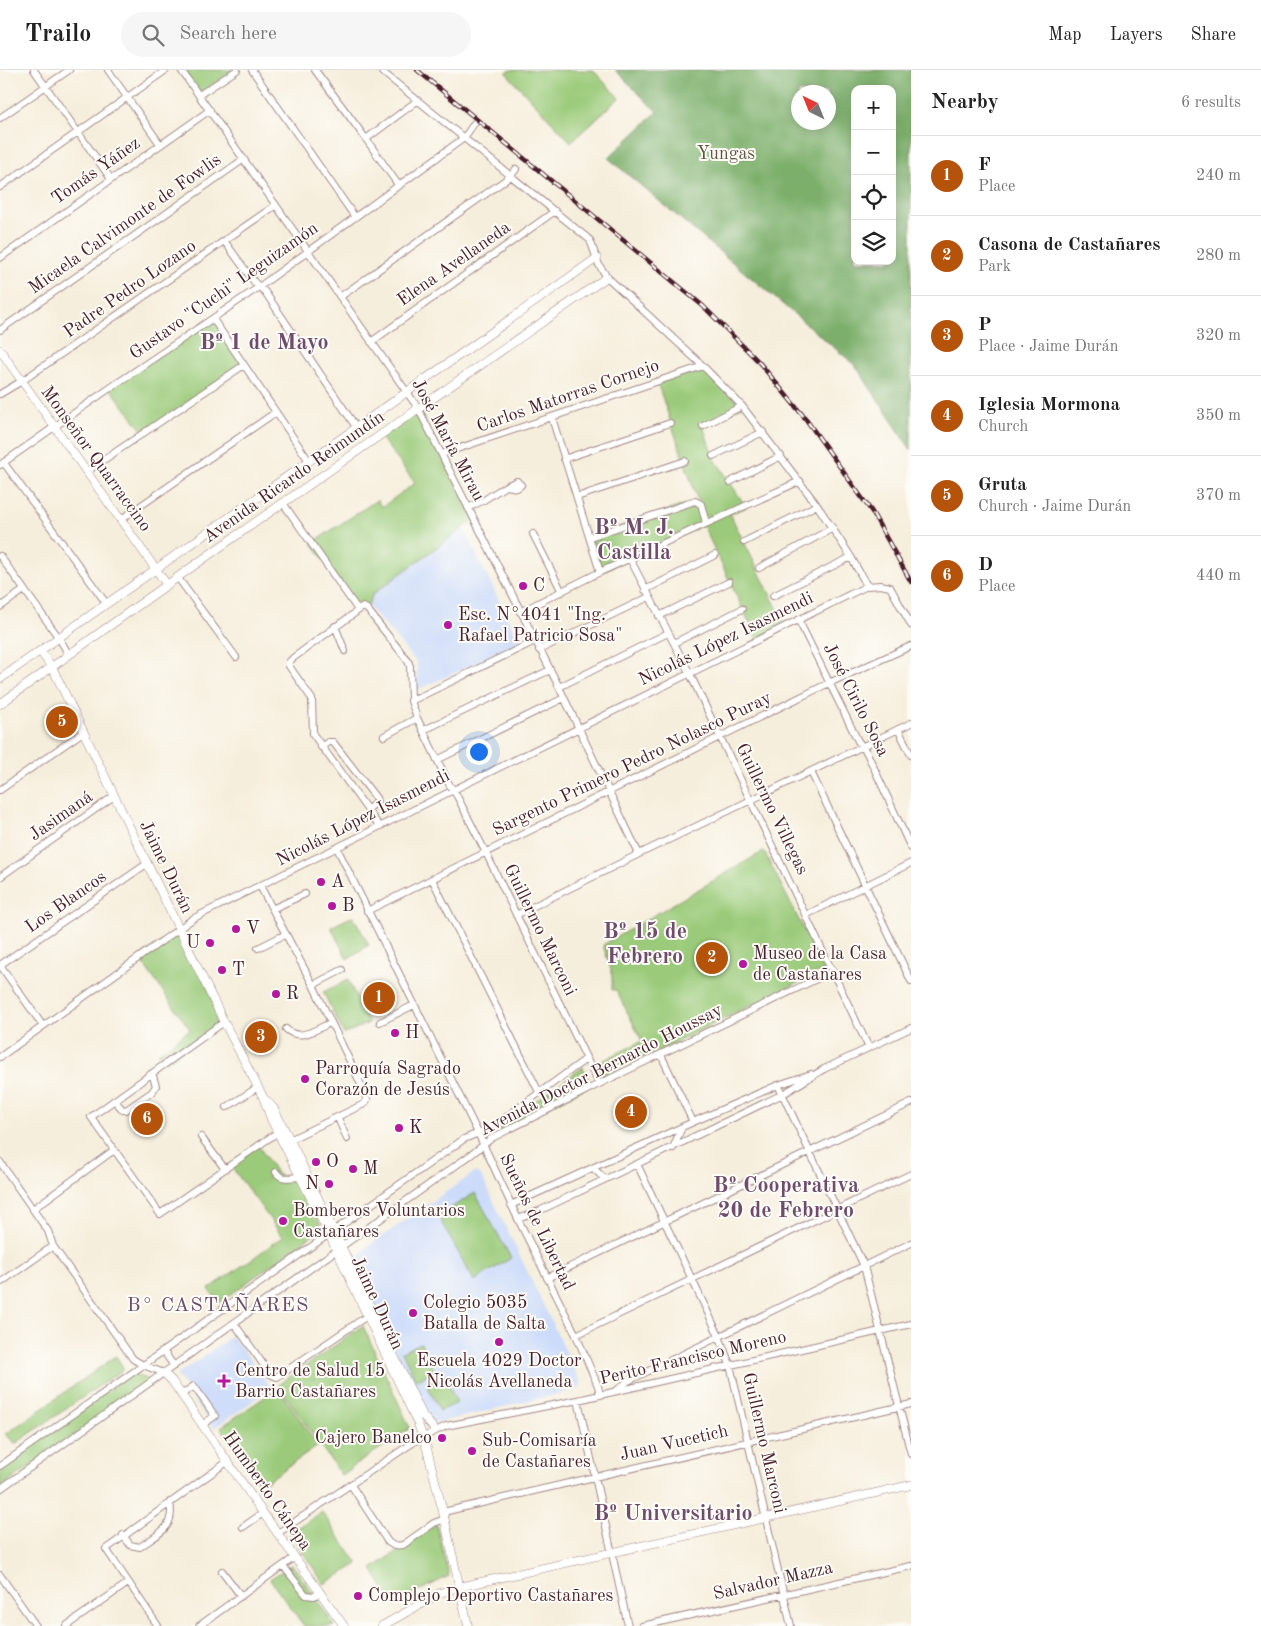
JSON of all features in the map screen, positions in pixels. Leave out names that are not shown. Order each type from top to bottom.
[{"type":"street","points":[[34,70],[111,179]]},
{"type":"street","points":[[0,118],[69,70]]},
{"type":"street","points":[[108,70],[160,144]]},
{"type":"street","points":[[0,187],[166,70]]},
{"type":"street","name":"José María Mirau","points":[[181,70],[418,408],[564,698],[638,854]]},
{"type":"street","points":[[199,95],[236,70]]},
{"type":"street","points":[[252,70],[355,217]]},
{"type":"street","points":[[315,70],[399,186]]},
{"type":"street","points":[[380,70],[590,240],[601,270],[703,366],[742,406],[800,481],[833,528],[867,586],[881,585],[890,587],[911,625]]},
{"type":"street","points":[[366,139],[416,101]]},
{"type":"street","name":"Tomás Yáñez","points":[[0,258],[210,110]]},
{"type":"street","points":[[464,138],[474,122]]},
{"type":"street","name":"Gustavo \"Cuchi\" Leguizamón","points":[[2,464],[259,287],[464,138]]},
{"type":"street","name":"Micaela Calvimonte de Fowlis","points":[[0,330],[244,159]]},
{"type":"street","points":[[340,297],[511,176],[516,169]]},
{"type":"street","name":"Padre Pedro Lozano","points":[[0,394],[22,381],[225,242],[276,205]]},
{"type":"street","name":"Elena Avellaneda","points":[[371,342],[555,211]]},
{"type":"street","points":[[225,242],[270,300],[356,427]]},
{"type":"street","name":"Avenida Ricardo Reimundín","points":[[0,679],[596,258]]},
{"type":"street","name":"Avenida Ricardo Reimundín","points":[[0,704],[282,503],[607,276]]},
{"type":"street","points":[[213,319],[309,461]]},
{"type":"street","name":"Monseñor Quarraccino","points":[[0,350],[167,585]]},
{"type":"street","points":[[86,472],[244,365]]},
{"type":"street","name":"Carlos Matorras Cornejo","points":[[442,454],[703,366]]},
{"type":"street","points":[[702,426],[742,406]]},
{"type":"street","points":[[120,520],[276,412]]},
{"type":"street","points":[[552,418],[600,572]]},
{"type":"street","points":[[564,460],[670,423]]},
{"type":"street","points":[[713,456],[763,432]]},
{"type":"street","points":[[730,482],[781,456]]},
{"type":"street","points":[[577,497],[685,461]]},
{"type":"street","points":[[2,464],[106,603]]},
{"type":"street","points":[[520,612],[600,572],[630,560],[706,523],[800,481]]},
{"type":"street","points":[[468,508],[507,486]]},
{"type":"street","points":[[590,537],[695,501],[701,504],[706,523]]},
{"type":"street","points":[[282,503],[358,610],[289,662],[291,670],[312,699],[311,730],[379,826]]},
{"type":"street","points":[[744,542],[817,505]]},
{"type":"street","points":[[759,568],[833,528]]},
{"type":"street","points":[[533,534],[562,592]]},
{"type":"street","points":[[645,590],[716,555]]},
{"type":"street","points":[[0,556],[59,638],[69,656]]},
{"type":"street","points":[[773,596],[851,557]]},
{"type":"street","name":"Guillermo Villegas","points":[[630,560],[690,674],[869,1048]]},
{"type":"street","points":[[178,578],[236,657]]},
{"type":"street","points":[[659,616],[729,582]]},
{"type":"street","name":"Nicolás López Isasmendi","points":[[0,1057],[194,918],[867,586]]},
{"type":"street","points":[[0,607],[24,590]]},
{"type":"street","points":[[539,650],[649,597]]},
{"type":"street","points":[[674,643],[742,608]]},
{"type":"street","name":"Guillermo Marconi","points":[[358,610],[367,609],[408,661],[410,666],[411,701],[417,718],[449,784],[454,790],[486,853],[599,1084]]},
{"type":"street","name":"José Cirilo Sosa","points":[[799,621],[829,683],[862,747],[867,753],[911,848]]},
{"type":"street","points":[[336,626],[345,651]]},
{"type":"street","points":[[559,688],[668,634]]},
{"type":"street","points":[[411,701],[535,641]]},
{"type":"street","name":"Sargento Primero Pedro Nolasco Puray","points":[[367,912],[829,683],[911,646]]},
{"type":"street","name":"Jaime Durán","points":[[40,651],[52,667],[224,1022],[263,1097],[278,1132],[287,1141],[338,1248],[423,1416],[435,1430]]},
{"type":"street","points":[[424,730],[550,670]]},
{"type":"street","points":[[437,760],[564,698]]},
{"type":"street","points":[[384,736],[417,718]]},
{"type":"street","points":[[516,915],[911,722]]},
{"type":"street","points":[[898,729],[911,755]]},
{"type":"street","points":[[0,790],[83,732]]},
{"type":"street","points":[[321,746],[328,742],[333,742],[376,798],[377,802],[368,809]]},
{"type":"street","points":[[811,772],[911,981]]},
{"type":"street","name":"Jasimaná","points":[[0,877],[114,796]]},
{"type":"street","name":"Sueños de Libertad","points":[[337,848],[576,1336],[598,1386],[600,1395]]},
{"type":"street","name":"Los Blancos","points":[[0,965],[148,863]]},
{"type":"street","points":[[806,915],[911,863]]},
{"type":"street","points":[[432,879],[539,1092]]},
{"type":"street","points":[[260,886],[313,985],[367,1100],[364,1104],[338,1118],[287,1141]]},
{"type":"street","points":[[272,909],[305,894]]},
{"type":"street","points":[[258,948],[286,934]]},
{"type":"street","points":[[0,965],[43,1026]]},
{"type":"street","points":[[313,985],[342,970]]},
{"type":"street","name":"Avenida Doctor Bernardo Houssay","points":[[0,1488],[492,1138],[833,971]]},
{"type":"street","points":[[380,1022],[414,1005]]},
{"type":"street","points":[[224,1022],[91,1117],[160,1214],[278,1132]]},
{"type":"street","points":[[286,1029],[295,1035],[302,1035],[330,1023]]},
{"type":"street","points":[[511,1206],[693,1122],[778,1085],[824,1069],[911,1028]]},
{"type":"street","points":[[661,1055],[693,1122]]},
{"type":"street","name":"Avenida Doctor Bernardo Houssay","points":[[0,1466],[464,1139],[491,1128],[586,1059]]},
{"type":"street","points":[[358,1078],[382,1066]]},
{"type":"street","points":[[518,1219],[673,1148],[783,1094],[824,1069]]},
{"type":"street","points":[[114,1100],[123,1110],[126,1110],[152,1092],[156,1086],[152,1073]]},
{"type":"street","points":[[778,1085],[864,1266],[882,1331],[911,1454]]},
{"type":"street","points":[[227,1106],[258,1087]]},
{"type":"street","name":"Jaime Durán","points":[[263,1097],[274,1109],[300,1177],[331,1233]]},
{"type":"street","points":[[548,1278],[911,1103]]},
{"type":"street","points":[[338,1118],[347,1139]]},
{"type":"street","points":[[673,1148],[682,1127]]},
{"type":"street","points":[[201,1137],[224,1169]]},
{"type":"street","points":[[33,1209],[114,1150]]},
{"type":"street","points":[[0,1162],[48,1231],[53,1246],[133,1359],[164,1373]]},
{"type":"street","name":"Guillermo Marconi","points":[[638,1164],[719,1336],[730,1365],[792,1626]]},
{"type":"street","points":[[593,1168],[605,1179]]},
{"type":"street","points":[[276,1172],[278,1176],[283,1178],[300,1177]]},
{"type":"street","points":[[576,1336],[911,1174]]},
{"type":"street","points":[[615,1391],[628,1380],[911,1244]]},
{"type":"street","points":[[0,1283],[53,1246]]},
{"type":"street","name":"Jaime Durán","points":[[338,1248],[366,1316],[424,1437],[444,1516],[468,1626]]},
{"type":"street","points":[[234,1323],[270,1374],[277,1377],[366,1316]]},
{"type":"street","name":"Perito Francisco Moreno","points":[[278,1533],[424,1437],[446,1426],[578,1400],[911,1324]]},
{"type":"street","points":[[164,1352],[174,1366]]},
{"type":"street","name":"Humberto Cánepa","points":[[164,1373],[344,1626]]},
{"type":"street","points":[[181,1395],[194,1386],[216,1416],[202,1425]]},
{"type":"street","points":[[578,1400],[628,1626]]},
{"type":"street","name":"Juan Vucetich","points":[[351,1485],[388,1542],[394,1546],[403,1545],[444,1516],[596,1477],[911,1404]]},
{"type":"street","points":[[158,1626],[106,1549],[227,1462]]},
{"type":"street","points":[[382,1626],[440,1593],[459,1587],[911,1485]]},
{"type":"street","points":[[123,1535],[130,1545],[140,1547],[168,1526],[172,1516],[170,1502]]},
{"type":"street","points":[[243,1527],[263,1513]]},
{"type":"street","points":[[200,1626],[295,1558]]},
{"type":"street","name":"Salvador Mazza","points":[[642,1626],[911,1566]]},
{"type":"street","points":[[284,1567],[306,1595],[314,1596],[320,1593]]},
{"type":"street","points":[[222,1571],[241,1596]]},
{"type":"street","points":[[0,1575],[36,1626]]},
{"type":"street","points":[[66,1626],[128,1583]]},
{"type":"shaded area","name":"Esc. N°4041 \"Ing. Rafael Patricio Sosa\"","points":[[463,527],[520,643],[417,690],[417,663],[369,607],[373,594]]},
{"type":"shaded area","name":"Colegio 5035 Batalla de Salta","points":[[475,1172],[481,1175],[581,1383],[579,1389],[435,1423],[429,1420],[369,1297],[371,1295],[355,1261],[367,1247]]},
{"type":"shaded area","name":"Centro de Salud 15 Barrio Castañares","points":[[232,1336],[272,1388],[214,1428],[177,1375]]},
{"type":"green space","points":[[181,70],[234,70],[199,95]]},
{"type":"green space","points":[[510,70],[593,70],[619,98],[571,142],[506,73]]},
{"type":"green space","name":"Yungas","points":[[615,70],[911,70],[911,450],[855,365],[608,158],[657,112]]},
{"type":"green space","points":[[213,319],[244,365],[144,433],[110,388]]},
{"type":"green space","points":[[703,366],[742,406],[703,426],[713,456],[746,507],[730,514],[786,626],[758,641],[703,525],[600,572],[590,537],[695,501],[699,504],[657,382]]},
{"type":"green space","points":[[418,408],[474,520],[373,594],[367,607],[358,610],[312,543],[377,500],[382,507],[415,483],[379,435]]},
{"type":"green space","points":[[764,851],[824,970],[652,1054],[602,1076],[596,1064],[642,1041],[616,990],[612,990],[612,973],[603,945]]},
{"type":"green space","points":[[353,916],[369,945],[347,959],[331,927]]},
{"type":"green space","points":[[180,929],[223,1019],[166,1063],[158,1053],[190,1029],[139,958]]},
{"type":"green space","points":[[348,980],[369,1023],[344,1034],[323,992]]},
{"type":"green space","points":[[583,1067],[591,1085],[500,1131],[500,1126]]},
{"type":"green space","points":[[258,1145],[275,1171],[267,1178],[276,1172],[283,1178],[300,1177],[322,1228],[219,1303],[209,1289],[283,1237],[231,1166]]},
{"type":"green space","points":[[475,1193],[511,1258],[474,1281],[438,1216]]},
{"type":"green space","points":[[363,1326],[410,1428],[341,1475],[278,1385]]},
{"type":"green space","points":[[421,1343],[435,1371],[416,1380],[402,1352]]},
{"type":"green space","points":[[116,1356],[124,1369],[15,1444],[6,1434]]},
{"type":"green space","points":[[132,1373],[151,1381],[0,1488],[0,1467]]},
{"type":"green space","points":[[444,1374],[457,1403],[440,1411],[426,1383]]},
{"type":"green space","points":[[278,1388],[318,1446],[260,1486],[221,1427]]},
{"type":"green space","points":[[322,1512],[358,1564],[324,1584],[290,1533]]},
{"type":"green space","points":[[436,1524],[449,1576],[393,1604],[372,1569]]},
{"type":"green space","points":[[292,1564],[335,1626],[304,1626],[270,1579]]},
{"type":"railway","points":[[417,70],[703,306],[758,361],[805,418],[872,512],[911,582]]},
{"type":"place","name":"C","points":[[523,586]]},
{"type":"place","name":"Esc. N°4041 \"Ing. Rafael Patricio Sosa\"","points":[[448,625]]},
{"type":"place","name":"Gruta","points":[[62,722]]},
{"type":"place","name":"A","points":[[321,882]]},
{"type":"place","name":"B","points":[[332,906]]},
{"type":"place","name":"V","points":[[236,929]]},
{"type":"place","name":"U","points":[[210,943]]},
{"type":"place","name":"Casona de Castañares","points":[[712,958]]},
{"type":"place","name":"Museo de la Casa de Castañares","points":[[743,964]]},
{"type":"place","name":"T","points":[[222,970]]},
{"type":"place","name":"R","points":[[276,994]]},
{"type":"place","name":"F","points":[[379,998]]},
{"type":"place","name":"H","points":[[395,1033]]},
{"type":"place","name":"P","points":[[261,1037]]},
{"type":"place","name":"Parroquía Sagrado Corazón de Jesús","points":[[305,1079]]},
{"type":"place","name":"Iglesia Mormona","points":[[631,1112]]},
{"type":"place","name":"D","points":[[147,1119]]},
{"type":"place","name":"K","points":[[399,1128]]},
{"type":"place","name":"O","points":[[316,1162]]},
{"type":"place","name":"M","points":[[353,1169]]},
{"type":"place","name":"N","points":[[329,1184]]},
{"type":"place","name":"Bomberos Voluntarios Castañares","points":[[283,1221]]},
{"type":"place","name":"Colegio 5035 Batalla de Salta","points":[[413,1313]]},
{"type":"place","name":"Escuela 4029 Doctor Nicolás Avellaneda","points":[[499,1342]]},
{"type":"place","name":"Centro de Salud 15 Barrio Castañares","points":[[224,1381]]},
{"type":"place","name":"Cajero Banelco","points":[[442,1438]]},
{"type":"place","name":"Sub-Comisaría de Castañares","points":[[472,1451]]},
{"type":"place","name":"Complejo Deportivo Castañares","points":[[358,1596]]},
{"type":"district","name":"Bº 1 de Mayo","points":[[264,343]]},
{"type":"district","name":"Bº M. J. Castilla","points":[[634,540]]},
{"type":"district","name":"Bº 15 de Febrero","points":[[645,944]]},
{"type":"district","name":"Bº Cooperativa 20 de Febrero","points":[[786,1198]]},
{"type":"district","name":"B° CASTAÑARES","points":[[218,1306]]},
{"type":"district","name":"Bº Universitario","points":[[673,1514]]}]
